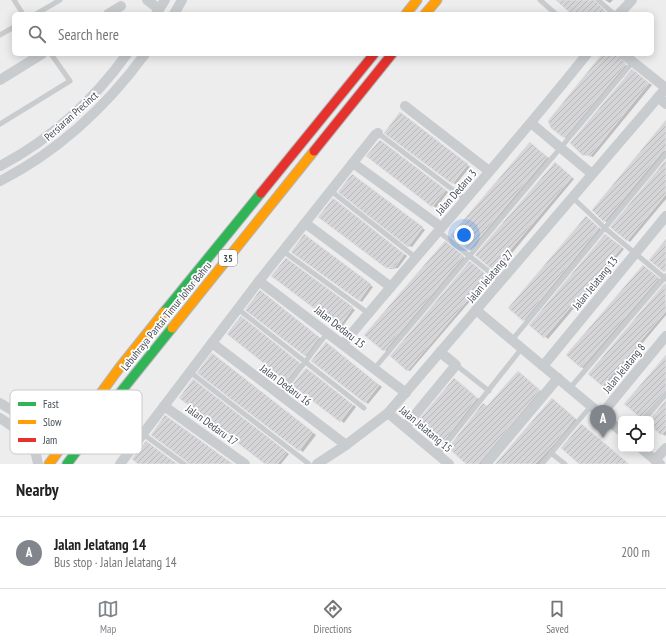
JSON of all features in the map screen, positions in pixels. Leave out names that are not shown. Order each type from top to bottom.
[{"type":"highway","points":[[427,12],[437,0]]},
{"type":"highway","name":"Lebuhraya Pantai Timur Johor Bahru","points":[[103,390],[120,367],[372,56]]},
{"type":"highway","name":"Lebuhraya Pantai Timur Johor Bahru","points":[[122,390],[390,56]]},
{"type":"highway","name":"Lebuhraya Pantai Timur Johor Bahru","points":[[50,464],[57,454]]},
{"type":"highway","name":"Lebuhraya Pantai Timur Johor Bahru","points":[[67,464],[74,454]]},
{"type":"street","points":[[147,0],[157,12],[165,0]]},
{"type":"street","points":[[175,12],[182,0]]},
{"type":"street","points":[[621,12],[632,0]]},
{"type":"street","points":[[110,12],[119,3]]},
{"type":"street","points":[[0,80],[39,56]]},
{"type":"street","name":"Persiaran Precinct","points":[[0,166],[45,139],[97,90],[113,73],[125,56]]},
{"type":"street","name":"Persiaran Precinct","points":[[0,181],[21,170],[44,155],[81,126],[109,99],[143,56]]},
{"type":"street","name":"Jalan Dedaru 3","points":[[342,344],[415,257],[531,124],[585,56]]},
{"type":"street","points":[[626,56],[666,88]]},
{"type":"street","name":"Jalan Jelatang 27","points":[[317,464],[346,445],[388,412],[406,393],[592,174],[662,100],[666,88]]},
{"type":"street","points":[[405,106],[489,171]]},
{"type":"street","points":[[531,124],[592,174]]},
{"type":"street","points":[[143,434],[259,281],[378,133]]},
{"type":"street","points":[[353,163],[440,229]]},
{"type":"street","name":"Jalan Jelatang 13","points":[[543,366],[666,216]]},
{"type":"street","points":[[305,223],[391,287]]},
{"type":"street","name":"Jalan Dedaru 15","points":[[259,281],[328,332],[406,393]]},
{"type":"street","points":[[476,310],[618,429]]},
{"type":"street","name":"Jalan Jelatang 8","points":[[601,415],[666,336]]},
{"type":"street","name":"Jalan Dedaru 16","points":[[212,343],[346,445]]},
{"type":"street","points":[[406,427],[456,365],[440,352]]},
{"type":"street","points":[[486,464],[558,378]]},
{"type":"street","points":[[0,403],[10,409]]},
{"type":"street","name":"Jalan Dedaru 17","points":[[164,406],[245,464]]},
{"type":"street","name":"Jalan Jelatang 15","points":[[388,412],[449,464]]},
{"type":"street","points":[[0,418],[10,425]]},
{"type":"street","points":[[646,452],[658,462],[666,448]]},
{"type":"street","points":[[36,454],[38,464]]},
{"type":"street","points":[[120,464],[128,454]]},
{"type":"lane","points":[[14,0],[22,12]]},
{"type":"lane","points":[[39,12],[60,0]]},
{"type":"lane","points":[[540,0],[554,12]]},
{"type":"lane","points":[[598,0],[612,12]]},
{"type":"lane","points":[[0,35],[12,28]]},
{"type":"lane","points":[[0,124],[70,81],[52,56]]},
{"type":"lane","points":[[374,369],[633,62]]},
{"type":"lane","points":[[378,133],[465,199]]},
{"type":"lane","points":[[512,340],[606,229],[666,154]]},
{"type":"lane","points":[[331,191],[415,257]]},
{"type":"lane","points":[[570,388],[665,277],[606,229],[572,197]]},
{"type":"lane","points":[[440,229],[469,256],[501,280]]},
{"type":"lane","points":[[283,251],[368,313]]},
{"type":"lane","points":[[238,309],[364,408]]},
{"type":"lane","points":[[280,395],[328,332]]},
{"type":"lane","points":[[438,454],[522,348]]},
{"type":"lane","points":[[456,365],[489,391]]},
{"type":"lane","points":[[190,372],[309,464]]},
{"type":"lane","points":[[648,416],[666,394]]},
{"type":"lane","points":[[542,464],[591,406]]},
{"type":"lane","points":[[143,434],[184,464]]},
{"type":"lane","points":[[551,453],[565,464]]},
{"type":"building","points":[[556,0],[594,0],[606,12],[569,12]]},
{"type":"building","points":[[600,56],[618,56],[626,64],[564,138],[551,128],[548,121]]},
{"type":"building","points":[[632,69],[649,83],[590,156],[582,155],[570,143]]},
{"type":"building","points":[[400,112],[468,164],[453,183],[384,133]]},
{"type":"building","points":[[666,120],[666,150],[663,151],[604,222],[592,210]]},
{"type":"building","points":[[380,140],[446,190],[432,207],[366,156]]},
{"type":"building","points":[[530,142],[547,157],[469,250],[450,236]]},
{"type":"building","points":[[666,160],[666,194],[627,241],[610,227]]},
{"type":"building","points":[[555,162],[572,177],[493,270],[475,255]]},
{"type":"building","points":[[352,174],[423,227],[408,247],[338,192]]},
{"type":"building","points":[[333,198],[404,254],[395,267],[386,268],[318,217]]},
{"type":"building","points":[[586,216],[599,228],[523,321],[508,308]]},
{"type":"building","points":[[304,234],[371,284],[359,301],[291,252]]},
{"type":"building","points":[[605,234],[622,247],[544,338],[529,325]]},
{"type":"building","points":[[666,239],[666,270],[664,272],[649,260]]},
{"type":"building","points":[[445,241],[464,256],[384,351],[382,350],[364,335]]},
{"type":"building","points":[[286,258],[353,307],[339,327],[271,276]]},
{"type":"building","points":[[470,261],[488,276],[407,371],[390,356]]},
{"type":"building","points":[[643,265],[659,278],[581,368],[566,355]]},
{"type":"building","points":[[665,283],[666,311],[602,386],[588,374]]},
{"type":"building","points":[[260,290],[319,337],[305,356],[245,310]]},
{"type":"building","points":[[241,316],[300,363],[286,381],[227,334]]},
{"type":"building","points":[[326,342],[379,385],[365,403],[311,361]]},
{"type":"building","points":[[212,353],[313,432],[299,451],[197,373]]},
{"type":"building","points":[[666,355],[666,390],[643,416],[639,416],[624,404]]},
{"type":"building","points":[[306,368],[353,405],[340,422],[292,385]]},
{"type":"building","points":[[518,371],[540,390],[478,464],[466,464],[448,448],[483,403],[487,406]]},
{"type":"building","points":[[454,378],[477,398],[442,443],[417,422]]},
{"type":"building","points":[[193,379],[287,452],[277,464],[265,464],[179,398]]},
{"type":"building","points":[[552,398],[575,418],[555,443],[535,464],[495,464]]},
{"type":"building","points":[[666,400],[666,430],[661,435],[654,429],[654,416],[653,416]]},
{"type":"building","points":[[165,415],[233,464],[188,464],[151,435]]},
{"type":"building","points":[[581,424],[629,464],[579,464],[561,448]]},
{"type":"building","points":[[146,441],[177,464],[138,464],[132,459],[136,454],[142,454],[142,446]]},
{"type":"traffic: fast","points":[[164,312],[261,193]]},
{"type":"traffic: fast","points":[[122,390],[172,328]]},
{"type":"traffic: fast","points":[[67,464],[74,454]]},
{"type":"traffic: slow","points":[[408,12],[417,0]]},
{"type":"traffic: slow","points":[[427,12],[437,0]]},
{"type":"traffic: slow","points":[[172,328],[314,151]]},
{"type":"traffic: slow","points":[[103,390],[164,312]]},
{"type":"traffic: slow","points":[[49,464],[56,454]]},
{"type":"traffic: jam","points":[[261,193],[372,56]]},
{"type":"traffic: jam","points":[[314,151],[390,56]]},
{"type":"place","name":"Jalan Jelatang 14","points":[[603,438]]}]
